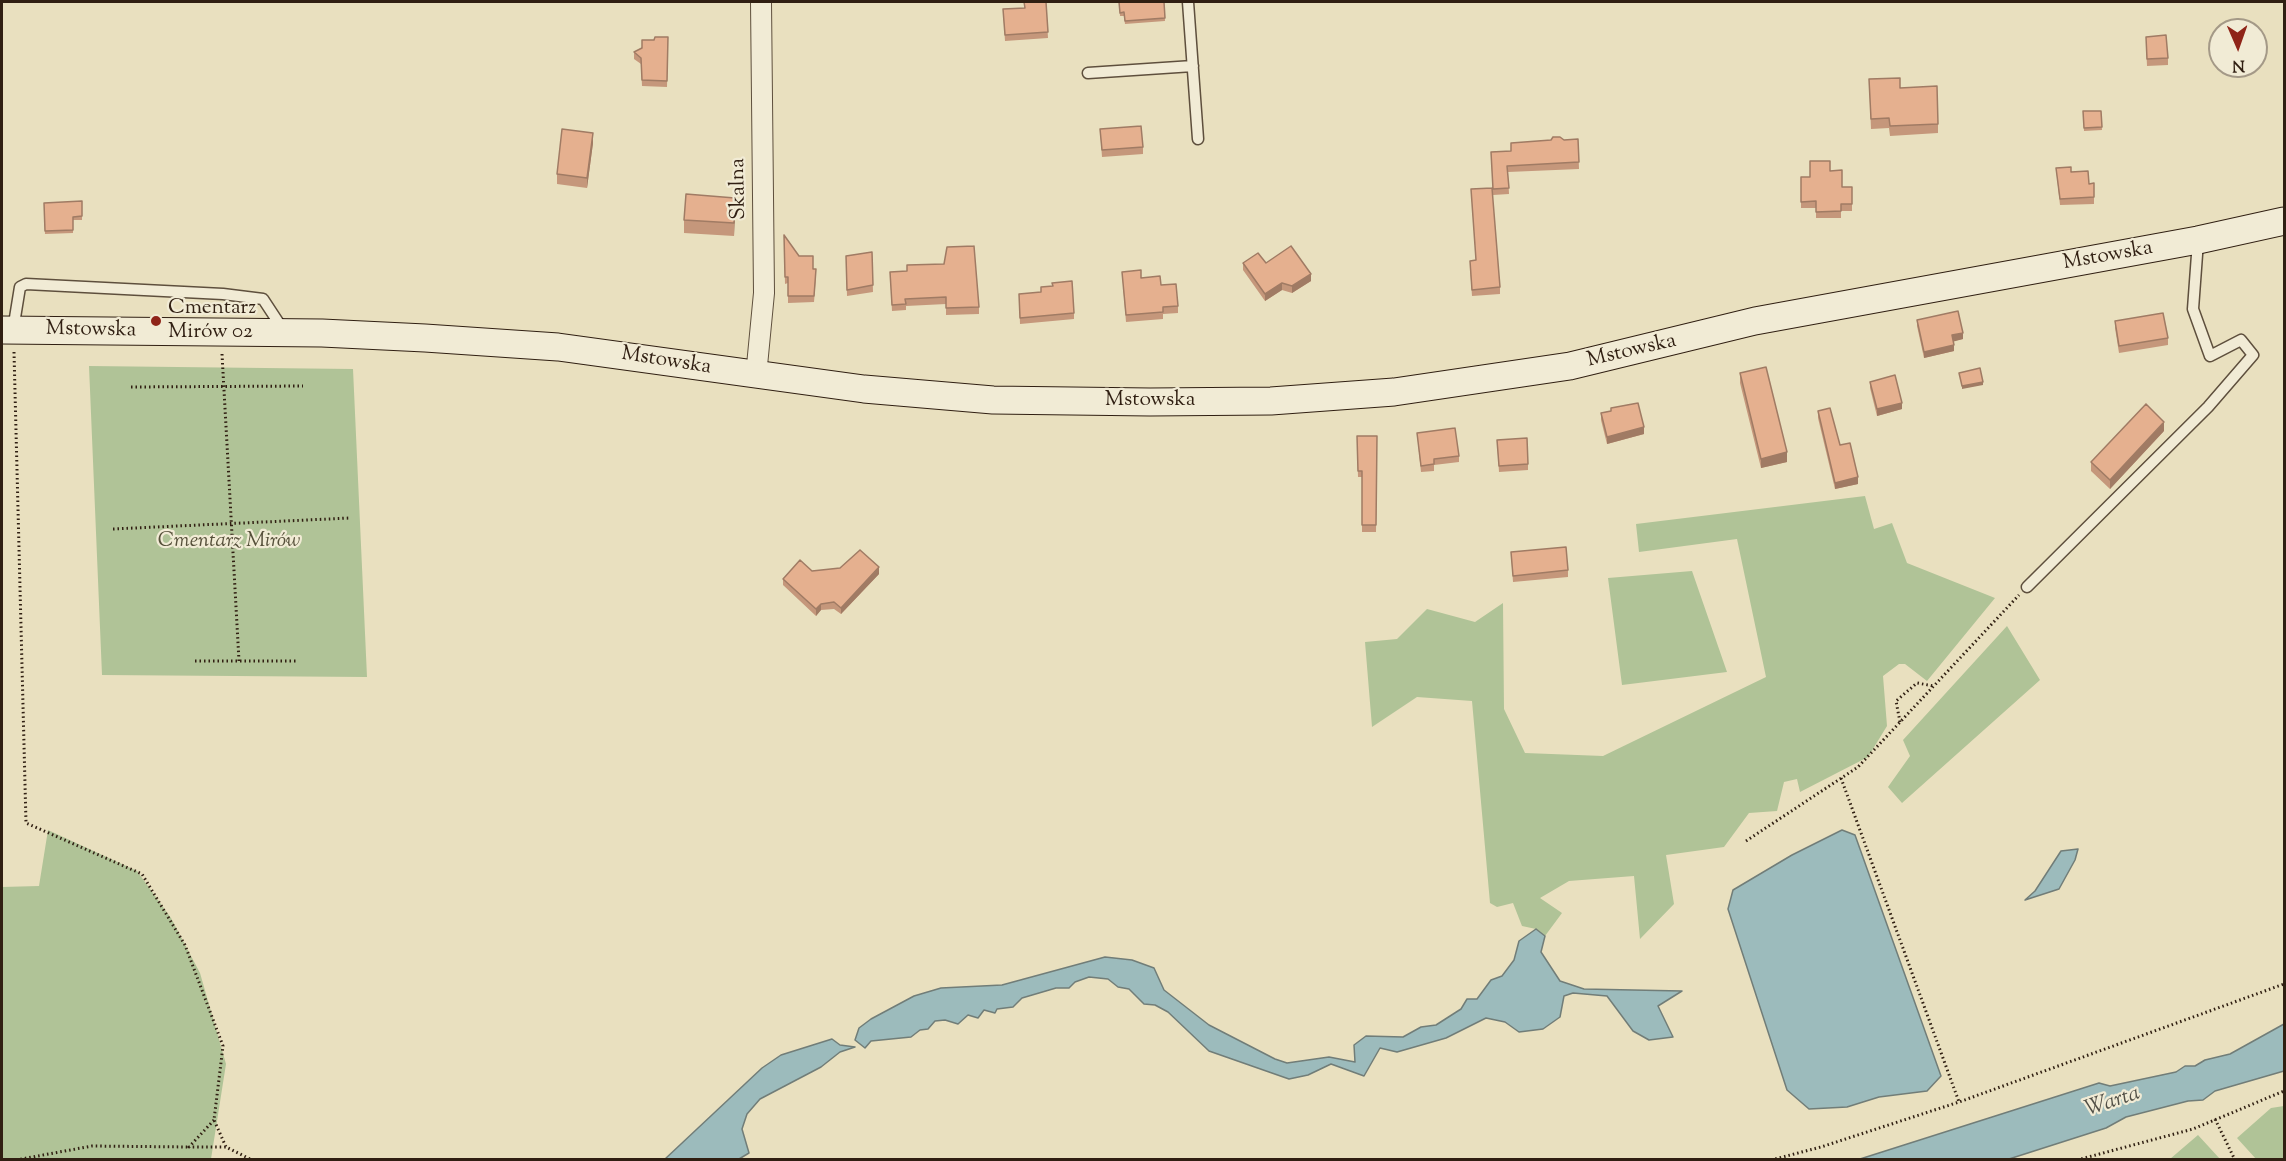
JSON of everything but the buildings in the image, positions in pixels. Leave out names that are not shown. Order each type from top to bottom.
[{"type":"street","name":"Skalna","points":[[756,376],[764,293],[761,2]]},
{"type":"street","name":"Mstowska","points":[[7,330],[414,337],[558,347],[756,376],[864,389],[993,400],[1150,402],[1271,400],[1394,392],[1570,366],[1755,321],[2198,240],[2284,221]]},
{"type":"lane","points":[[1188,2],[1198,140]]},
{"type":"lane","points":[[1088,73],[1193,66]]},
{"type":"lane","points":[[2027,587],[2208,406],[2253,355],[2241,340],[2210,356],[2193,309],[2198,240]]},
{"type":"lane","points":[[7,330],[20,287],[26,284],[263,299],[285,333]]},
{"type":"path","points":[[7,330],[26,823],[142,874],[185,945],[223,1046],[213,1120],[226,1147]]},
{"type":"path","points":[[220,332],[239,661]]},
{"type":"path","points":[[131,387],[303,386]]},
{"type":"path","points":[[113,529],[350,518]]},
{"type":"path","points":[[1746,842],[1858,767],[2027,587]]},
{"type":"path","points":[[195,661],[298,661]]},
{"type":"path","points":[[1900,722],[1896,701],[1917,682],[1934,686]]},
{"type":"path","points":[[1841,778],[1959,1102]]},
{"type":"path","points":[[1771,1160],[1821,1147],[1959,1102],[2284,984]]},
{"type":"path","points":[[2077,1160],[2193,1129],[2284,1091]]},
{"type":"path","points":[[2215,1119],[2235,1160]]},
{"type":"path","points":[[189,1147],[213,1120]]},
{"type":"path","points":[[16,1160],[92,1146],[226,1147],[252,1160]]},
{"type":"green space","name":"Cmentarz Mirów","points":[[89,366],[353,369],[367,677],[102,675]]},
{"type":"green space","points":[[1865,496],[1874,529],[1892,523],[1907,563],[1995,598],[1927,681],[1905,664],[1899,664],[1883,676],[1887,726],[1868,757],[1800,792],[1797,779],[1784,782],[1777,811],[1749,813],[1724,847],[1666,855],[1674,904],[1640,939],[1634,876],[1569,881],[1540,898],[1562,913],[1545,936],[1536,929],[1522,926],[1513,903],[1497,907],[1490,903],[1472,701],[1417,697],[1372,727],[1365,642],[1397,639],[1427,609],[1475,622],[1503,603],[1504,709],[1525,753],[1603,756],[1766,677],[1737,539],[1639,552],[1636,524]]},
{"type":"green space","points":[[1692,571],[1727,672],[1622,685],[1608,578]]},
{"type":"green space","points":[[2007,626],[2040,680],[1902,803],[1888,787],[1910,756],[1903,740]]},
{"type":"green space","points":[[48,830],[137,871],[171,918],[200,973],[226,1064],[211,1159],[2,1159],[2,887],[39,886]]},
{"type":"green space","points":[[2284,1106],[2284,1159],[2256,1159],[2237,1138],[2271,1108]]},
{"type":"green space","points":[[2198,1135],[2220,1159],[2170,1159]]},
{"type":"water","points":[[1842,830],[1855,835],[1941,1076],[1927,1091],[1879,1097],[1847,1107],[1809,1109],[1787,1090],[1728,909],[1733,890],[1792,855]]},
{"type":"water","points":[[2078,849],[2075,860],[2059,889],[2025,900],[2035,891],[2061,851]]},
{"type":"water","points":[[1536,929],[1545,936],[1541,952],[1560,981],[1584,989],[1682,991],[1658,1006],[1673,1037],[1649,1040],[1633,1031],[1607,996],[1573,993],[1564,996],[1560,1017],[1543,1029],[1519,1032],[1505,1022],[1486,1018],[1446,1038],[1397,1052],[1380,1048],[1364,1076],[1331,1064],[1308,1075],[1289,1079],[1209,1051],[1168,1012],[1155,1005],[1144,1004],[1129,989],[1118,987],[1108,979],[1089,977],[1075,982],[1069,988],[1056,988],[1022,998],[1013,1007],[997,1009],[995,1013],[984,1010],[978,1018],[968,1015],[958,1024],[945,1020],[935,1021],[928,1029],[920,1030],[911,1037],[871,1041],[865,1048],[855,1040],[859,1028],[871,1019],[914,996],[941,988],[1002,985],[1105,957],[1132,960],[1154,968],[1164,990],[1209,1025],[1275,1059],[1287,1063],[1329,1057],[1355,1062],[1354,1045],[1366,1036],[1403,1037],[1421,1027],[1436,1025],[1461,1009],[1467,999],[1477,999],[1491,980],[1502,976],[1514,960],[1519,941]]},
{"type":"water","name":"Warta","points":[[2284,1024],[2284,1071],[2215,1091],[2203,1100],[2188,1101],[2126,1117],[2106,1128],[2009,1159],[1860,1159],[2099,1083],[2110,1086],[2176,1072],[2185,1066],[2195,1066],[2205,1060],[2230,1054]]},
{"type":"water","points":[[832,1039],[840,1045],[855,1047],[840,1052],[821,1067],[760,1099],[747,1114],[742,1129],[749,1153],[739,1159],[665,1159],[762,1068],[781,1055]]},
{"type":"place","name":"Cmentarz Mirów 02","points":[[156,321]]}]
